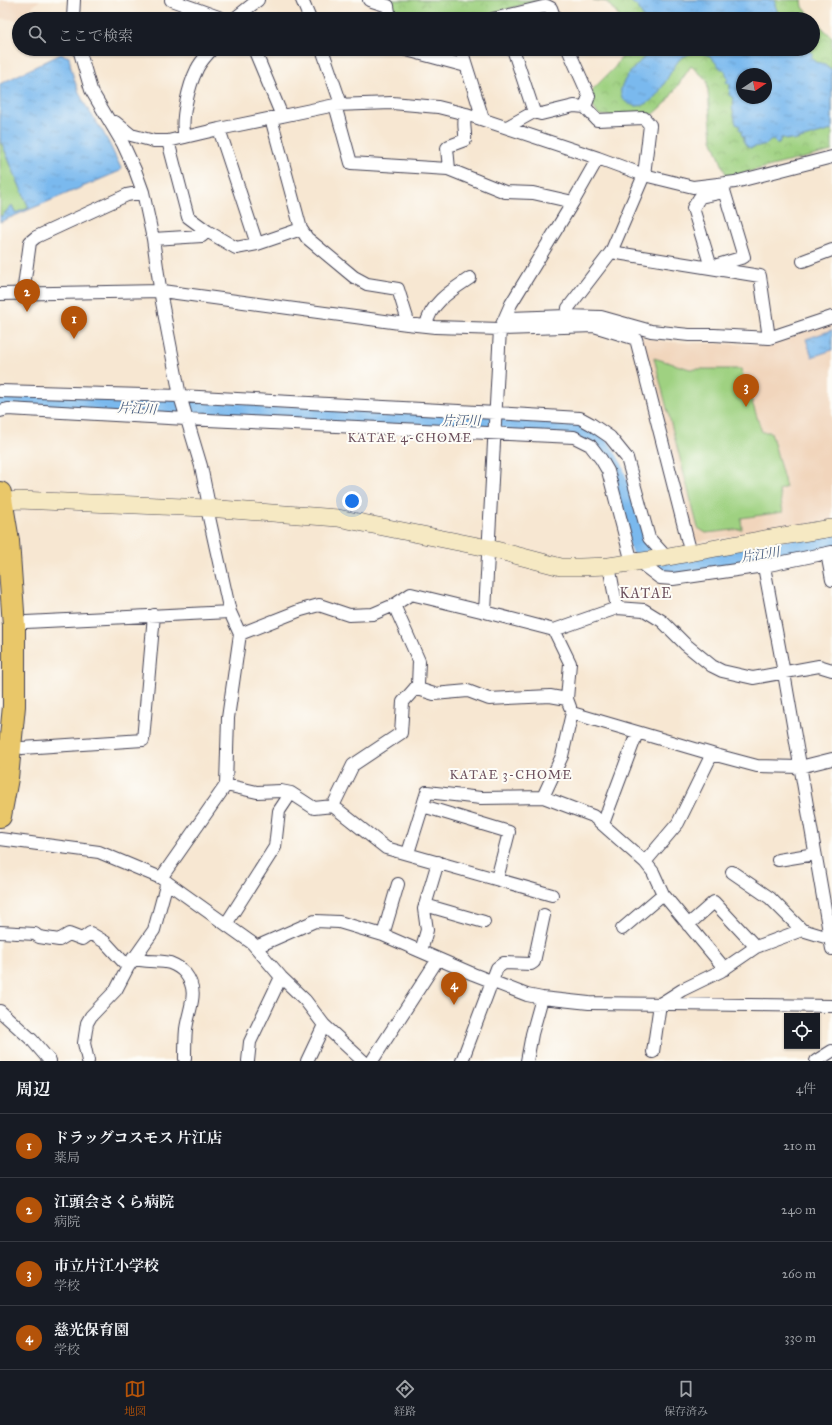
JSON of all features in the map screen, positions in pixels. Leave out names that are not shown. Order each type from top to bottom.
[{"type":"highway","points":[[0,816],[14,706],[14,626],[1,499]]},
{"type":"highway","points":[[3,788],[17,778],[22,748],[26,622],[19,554],[4,539]]},
{"type":"street","points":[[73,12],[74,0]]},
{"type":"street","points":[[172,0],[205,12]]},
{"type":"street","points":[[245,12],[258,0]]},
{"type":"street","points":[[302,0],[307,12]]},
{"type":"street","points":[[369,0],[388,6],[389,12]]},
{"type":"street","points":[[523,12],[547,6],[552,12]]},
{"type":"street","points":[[81,56],[91,90],[112,124],[135,170],[142,192],[154,239],[162,291],[162,302],[180,396],[201,466],[208,501],[207,508],[230,612],[240,634],[228,718],[226,786],[164,880],[154,930],[130,963],[116,990],[91,1016],[87,1023],[84,1044],[88,1061]]},
{"type":"street","points":[[185,136],[185,105],[197,69],[207,56]]},
{"type":"street","points":[[256,56],[277,117],[301,229],[307,238],[354,278],[368,284],[398,289],[408,318],[407,324]]},
{"type":"street","points":[[324,56],[338,105],[351,163],[449,169],[505,192],[533,194],[573,202]]},
{"type":"street","points":[[430,56],[466,66]]},
{"type":"street","points":[[463,56],[483,119]]},
{"type":"street","points":[[515,56],[534,112]]},
{"type":"street","points":[[571,56],[589,96],[585,108]]},
{"type":"street","points":[[112,124],[116,122],[131,135],[154,141],[168,141],[218,129],[338,105],[406,104],[438,107],[508,127],[644,175],[693,187],[723,188]]},
{"type":"street","points":[[508,127],[534,112],[541,114],[574,106],[585,108],[597,120],[644,118],[650,125],[644,175],[611,252],[568,308],[567,316]]},
{"type":"street","points":[[449,169],[447,148],[465,140],[466,133],[464,118],[466,114]]},
{"type":"street","points":[[218,129],[257,244]]},
{"type":"street","points":[[168,141],[188,217],[207,231],[236,248],[257,244],[301,229]]},
{"type":"street","points":[[711,267],[693,208],[700,196],[735,182],[832,157]]},
{"type":"street","points":[[484,612],[500,329],[511,304],[598,158]]},
{"type":"street","points":[[711,267],[744,257],[723,188]]},
{"type":"street","points":[[23,294],[30,242],[36,237],[127,195],[142,192]]},
{"type":"street","points":[[154,239],[202,236],[207,231]]},
{"type":"street","points":[[803,261],[832,250]]},
{"type":"street","points":[[611,252],[760,276],[769,338]]},
{"type":"street","points":[[426,326],[428,317],[446,294],[470,278]]},
{"type":"street","points":[[0,294],[162,291],[426,326],[500,329],[594,326],[636,339],[691,554]]},
{"type":"street","points":[[506,316],[510,318],[567,316],[601,317],[651,331],[689,336],[714,335],[769,338],[832,317]]},
{"type":"street","points":[[0,391],[180,396],[496,415],[580,418],[610,437],[627,458],[649,538],[665,558]]},
{"type":"street","points":[[0,411],[8,409],[574,437],[590,445],[608,471],[630,555],[640,561],[660,578],[673,579],[830,553],[832,580]]},
{"type":"street","points":[[1,499],[207,508],[338,518],[488,548],[561,567],[609,566],[665,558],[760,543],[832,528]]},
{"type":"street","points":[[760,543],[831,942]]},
{"type":"street","points":[[609,566],[617,608]]},
{"type":"street","points":[[240,634],[318,605],[349,615],[373,614],[394,605],[411,594],[554,630],[617,608],[644,610],[662,621],[685,644],[712,666],[722,671],[753,678],[819,666],[832,670]]},
{"type":"street","points":[[333,806],[353,765],[401,733],[403,702],[418,685],[419,662],[394,605]]},
{"type":"street","points":[[26,622],[230,612]]},
{"type":"street","points":[[22,748],[143,740],[154,615]]},
{"type":"street","points":[[543,797],[562,756],[572,713],[567,699],[570,663],[554,630]]},
{"type":"street","points":[[415,688],[434,694],[468,690],[489,699],[550,696],[567,699]]},
{"type":"street","points":[[572,713],[637,733],[757,766],[800,767],[832,758]]},
{"type":"street","points":[[604,824],[637,733]]},
{"type":"street","points":[[645,862],[678,824],[712,754]]},
{"type":"street","points":[[226,786],[257,792],[281,791],[291,793],[314,808],[333,806],[386,848],[552,895]]},
{"type":"street","points":[[408,853],[427,792],[481,798],[543,797],[593,816],[604,824],[645,862],[653,872],[663,894],[725,969]]},
{"type":"street","points":[[226,924],[275,848],[279,811],[291,793]]},
{"type":"street","points":[[423,806],[509,832],[497,879]]},
{"type":"street","points":[[0,839],[99,852],[164,880],[252,943],[281,977],[305,1000],[324,1025],[363,1061]]},
{"type":"street","points":[[778,860],[815,854]]},
{"type":"street","points":[[421,951],[427,930],[424,905],[438,862]]},
{"type":"street","points":[[732,872],[770,898],[802,930],[831,942]]},
{"type":"street","points":[[383,935],[398,884]]},
{"type":"street","points":[[622,929],[663,894]]},
{"type":"street","points":[[688,925],[714,902],[756,947]]},
{"type":"street","points":[[424,905],[484,922]]},
{"type":"street","points":[[462,1061],[497,968],[504,963],[531,964],[534,962],[544,915]]},
{"type":"street","points":[[256,947],[315,921],[339,922],[383,935],[491,982],[527,995],[542,998],[589,1003],[832,1006]]},
{"type":"street","points":[[653,1052],[660,1004],[682,990],[725,969],[756,947],[802,930]]},
{"type":"street","points":[[0,932],[35,934],[39,937],[59,940],[69,934],[82,939],[90,933],[105,942],[130,963]]},
{"type":"street","points":[[372,1061],[438,959]]},
{"type":"street","points":[[130,963],[137,960],[170,963],[181,969],[189,979],[193,987],[193,994],[186,1028],[184,1060]]},
{"type":"street","points":[[248,1061],[250,1042],[281,977]]},
{"type":"street","points":[[527,1061],[532,1034],[542,998]]},
{"type":"street","points":[[0,1011],[32,1040],[50,1061]]},
{"type":"street","points":[[306,1061],[324,1025]]},
{"type":"street","points":[[816,1061],[832,1051]]},
{"type":"shaded area","points":[[0,0],[40,0],[26,12],[12,12],[12,19],[0,18]]},
{"type":"shaded area","points":[[832,322],[832,521],[696,542],[693,539],[677,468],[641,341],[642,337],[669,342],[769,345]]},
{"type":"green space","points":[[383,0],[539,0],[497,12],[401,12],[400,9],[391,10]]},
{"type":"green space","points":[[593,0],[802,0],[803,7],[807,12],[615,12],[607,2]]},
{"type":"green space","points":[[820,26],[832,37],[832,151],[727,177],[712,139],[707,80],[691,66],[666,103],[654,114],[625,117],[598,115],[591,102],[592,90],[615,67],[622,56],[820,56]]},
{"type":"green space","points":[[0,139],[29,208],[15,213],[12,205],[2,216],[0,216]]},
{"type":"green space","points":[[654,358],[690,369],[741,369],[762,432],[771,432],[786,487],[779,490],[783,512],[741,518],[742,529],[706,533],[698,528]]},
{"type":"water","points":[[775,0],[778,12],[640,12],[638,7],[630,1]]},
{"type":"water","points":[[57,56],[69,57],[74,79],[81,97],[108,141],[121,168],[120,171],[0,222],[0,216],[2,216],[12,205],[15,213],[29,208],[0,139],[0,84]]},
{"type":"water","points":[[645,56],[685,56],[676,64],[657,95],[645,105],[631,105],[623,99],[621,88],[628,75]]},
{"type":"water","points":[[710,56],[811,56],[815,62],[825,64],[832,70],[832,130],[793,141],[791,139],[785,140],[784,138],[781,138],[779,143],[776,143],[773,140],[767,144],[750,148],[744,143],[744,138],[741,134],[742,131],[739,129],[740,126],[736,124],[732,107],[734,105],[733,98],[729,95],[730,84],[726,82],[728,79],[725,71],[721,69]]},
{"type":"water","points":[[832,330],[832,350],[812,357],[806,339]]},
{"type":"waterway","name":"片江川","points":[[4,402],[375,419],[488,420],[568,430],[590,438],[603,450],[614,469],[623,500],[640,547],[664,570],[832,542]]},
{"type":"place","name":"江頭会さくら病院","points":[[27,312]]},
{"type":"place","name":"ドラッグコスモス 片江店","points":[[74,339]]},
{"type":"place","name":"市立片江小学校","points":[[746,407]]},
{"type":"place","name":"慈光保育園","points":[[454,1005]]},
{"type":"district","name":"KATAE 4-CHOME","points":[[410,437]]},
{"type":"district","name":"KATAE","points":[[646,593]]},
{"type":"district","name":"KATAE 3-CHOME","points":[[511,774]]}]
